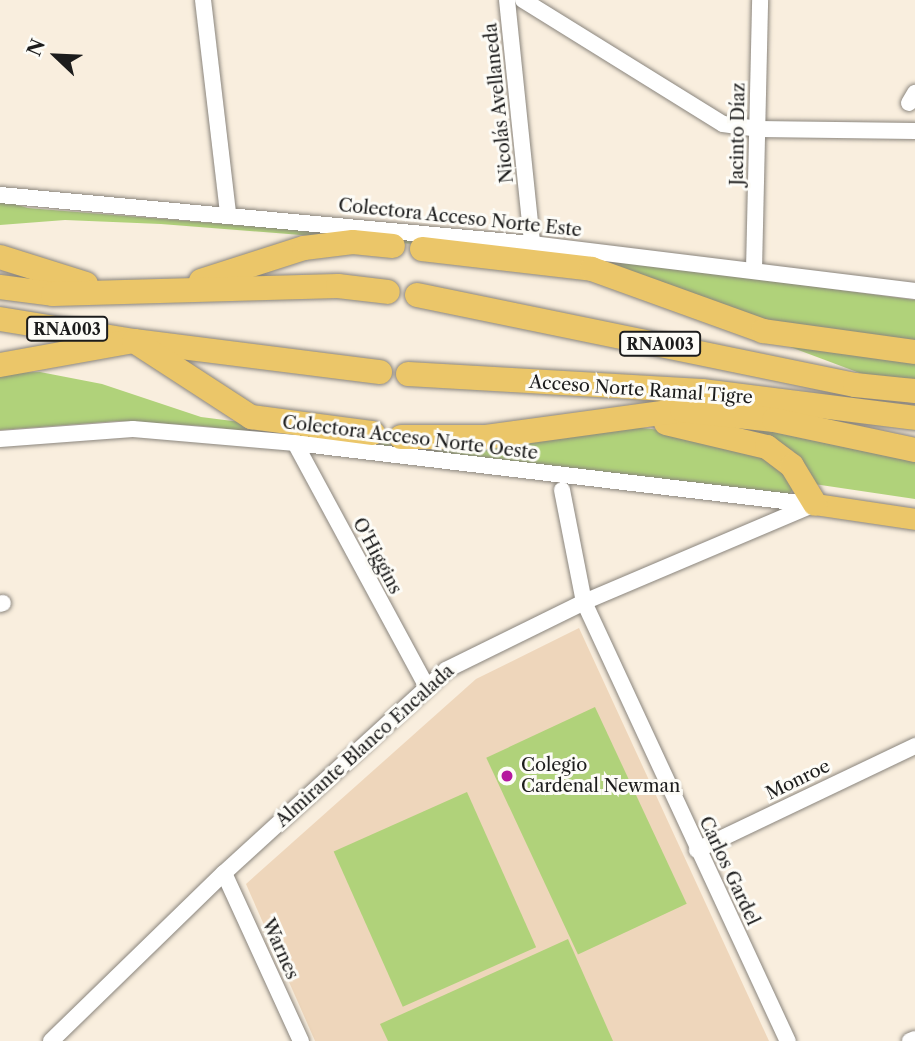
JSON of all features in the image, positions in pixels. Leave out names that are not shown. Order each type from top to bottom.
[{"type":"highway","points":[[177,289],[303,248],[353,242],[393,246]]},
{"type":"highway","points":[[422,249],[592,269],[763,331],[915,352]]},
{"type":"highway","points":[[0,257],[47,274],[128,292]]},
{"type":"highway","name":"RNA003","points":[[0,286],[53,294],[338,286],[388,292]]},
{"type":"highway","name":"Acceso Norte Ramal Tigre","points":[[416,295],[855,385],[915,391]]},
{"type":"highway","name":"RNA003","points":[[0,319],[134,341],[380,372]]},
{"type":"highway","points":[[0,365],[134,341],[251,417],[373,433]]},
{"type":"highway","name":"Acceso Norte Ramal Tigre","points":[[408,374],[702,391],[915,418]]},
{"type":"highway","points":[[401,437],[486,437],[610,419],[710,411],[915,450]]},
{"type":"highway","points":[[610,419],[697,428],[766,447],[792,466],[815,504]]},
{"type":"main road","name":"Almirante Blanco Encalada","points":[[815,504],[837,498],[915,504]]},
{"type":"main road","points":[[815,504],[915,519]]},
{"type":"street","points":[[203,0],[228,214]]},
{"type":"street","name":"Nicolás Avellaneda","points":[[507,0],[532,244]]},
{"type":"street","points":[[523,0],[709,119],[758,129],[915,131]]},
{"type":"street","name":"Jacinto Díaz","points":[[754,270],[759,1]]},
{"type":"street","name":"Colectora Acceso Norte Este","points":[[0,195],[532,244],[915,291]]},
{"type":"street","name":"Colectora Acceso Norte Oeste","points":[[0,439],[133,429],[295,443],[744,498],[815,504]]},
{"type":"street","name":"O'Higgins","points":[[295,443],[427,687]]},
{"type":"street","points":[[562,490],[584,602]]},
{"type":"street","points":[[744,498],[755,512],[754,530]]},
{"type":"street","name":"Almirante Blanco Encalada","points":[[51,1041],[224,873],[427,687],[467,657],[584,602],[815,504]]},
{"type":"street","name":"Carlos Gardel","points":[[584,602],[788,1041]]},
{"type":"street","name":"Monroe","points":[[697,850],[915,746]]},
{"type":"street","name":"Warnes","points":[[224,873],[300,1041]]},
{"type":"street","points":[[910,1041],[915,1039]]},
{"type":"shaded area","name":"Colegio Cardenal Newman","points":[[579,628],[769,1041],[315,1041],[246,884],[476,679]]},
{"type":"green space","points":[[0,200],[28,208],[533,249],[915,300],[915,341],[796,328],[465,248],[161,224],[65,220],[0,225]]},
{"type":"green space","points":[[785,345],[915,354],[915,383],[865,375]]},
{"type":"green space","points":[[40,372],[102,384],[201,417],[428,446],[623,426],[680,432],[773,457],[794,488],[788,496],[202,426],[118,421],[0,430],[0,373]]},
{"type":"green space","points":[[735,424],[915,462],[915,499],[814,484],[793,451]]},
{"type":"green space","points":[[595,707],[687,904],[578,954],[486,758]]},
{"type":"green space","points":[[467,792],[536,947],[403,1007],[334,851]]},
{"type":"green space","points":[[568,939],[613,1041],[388,1041],[380,1024]]},
{"type":"place","name":"Colegio Cardenal Newman","points":[[507,776]]}]
